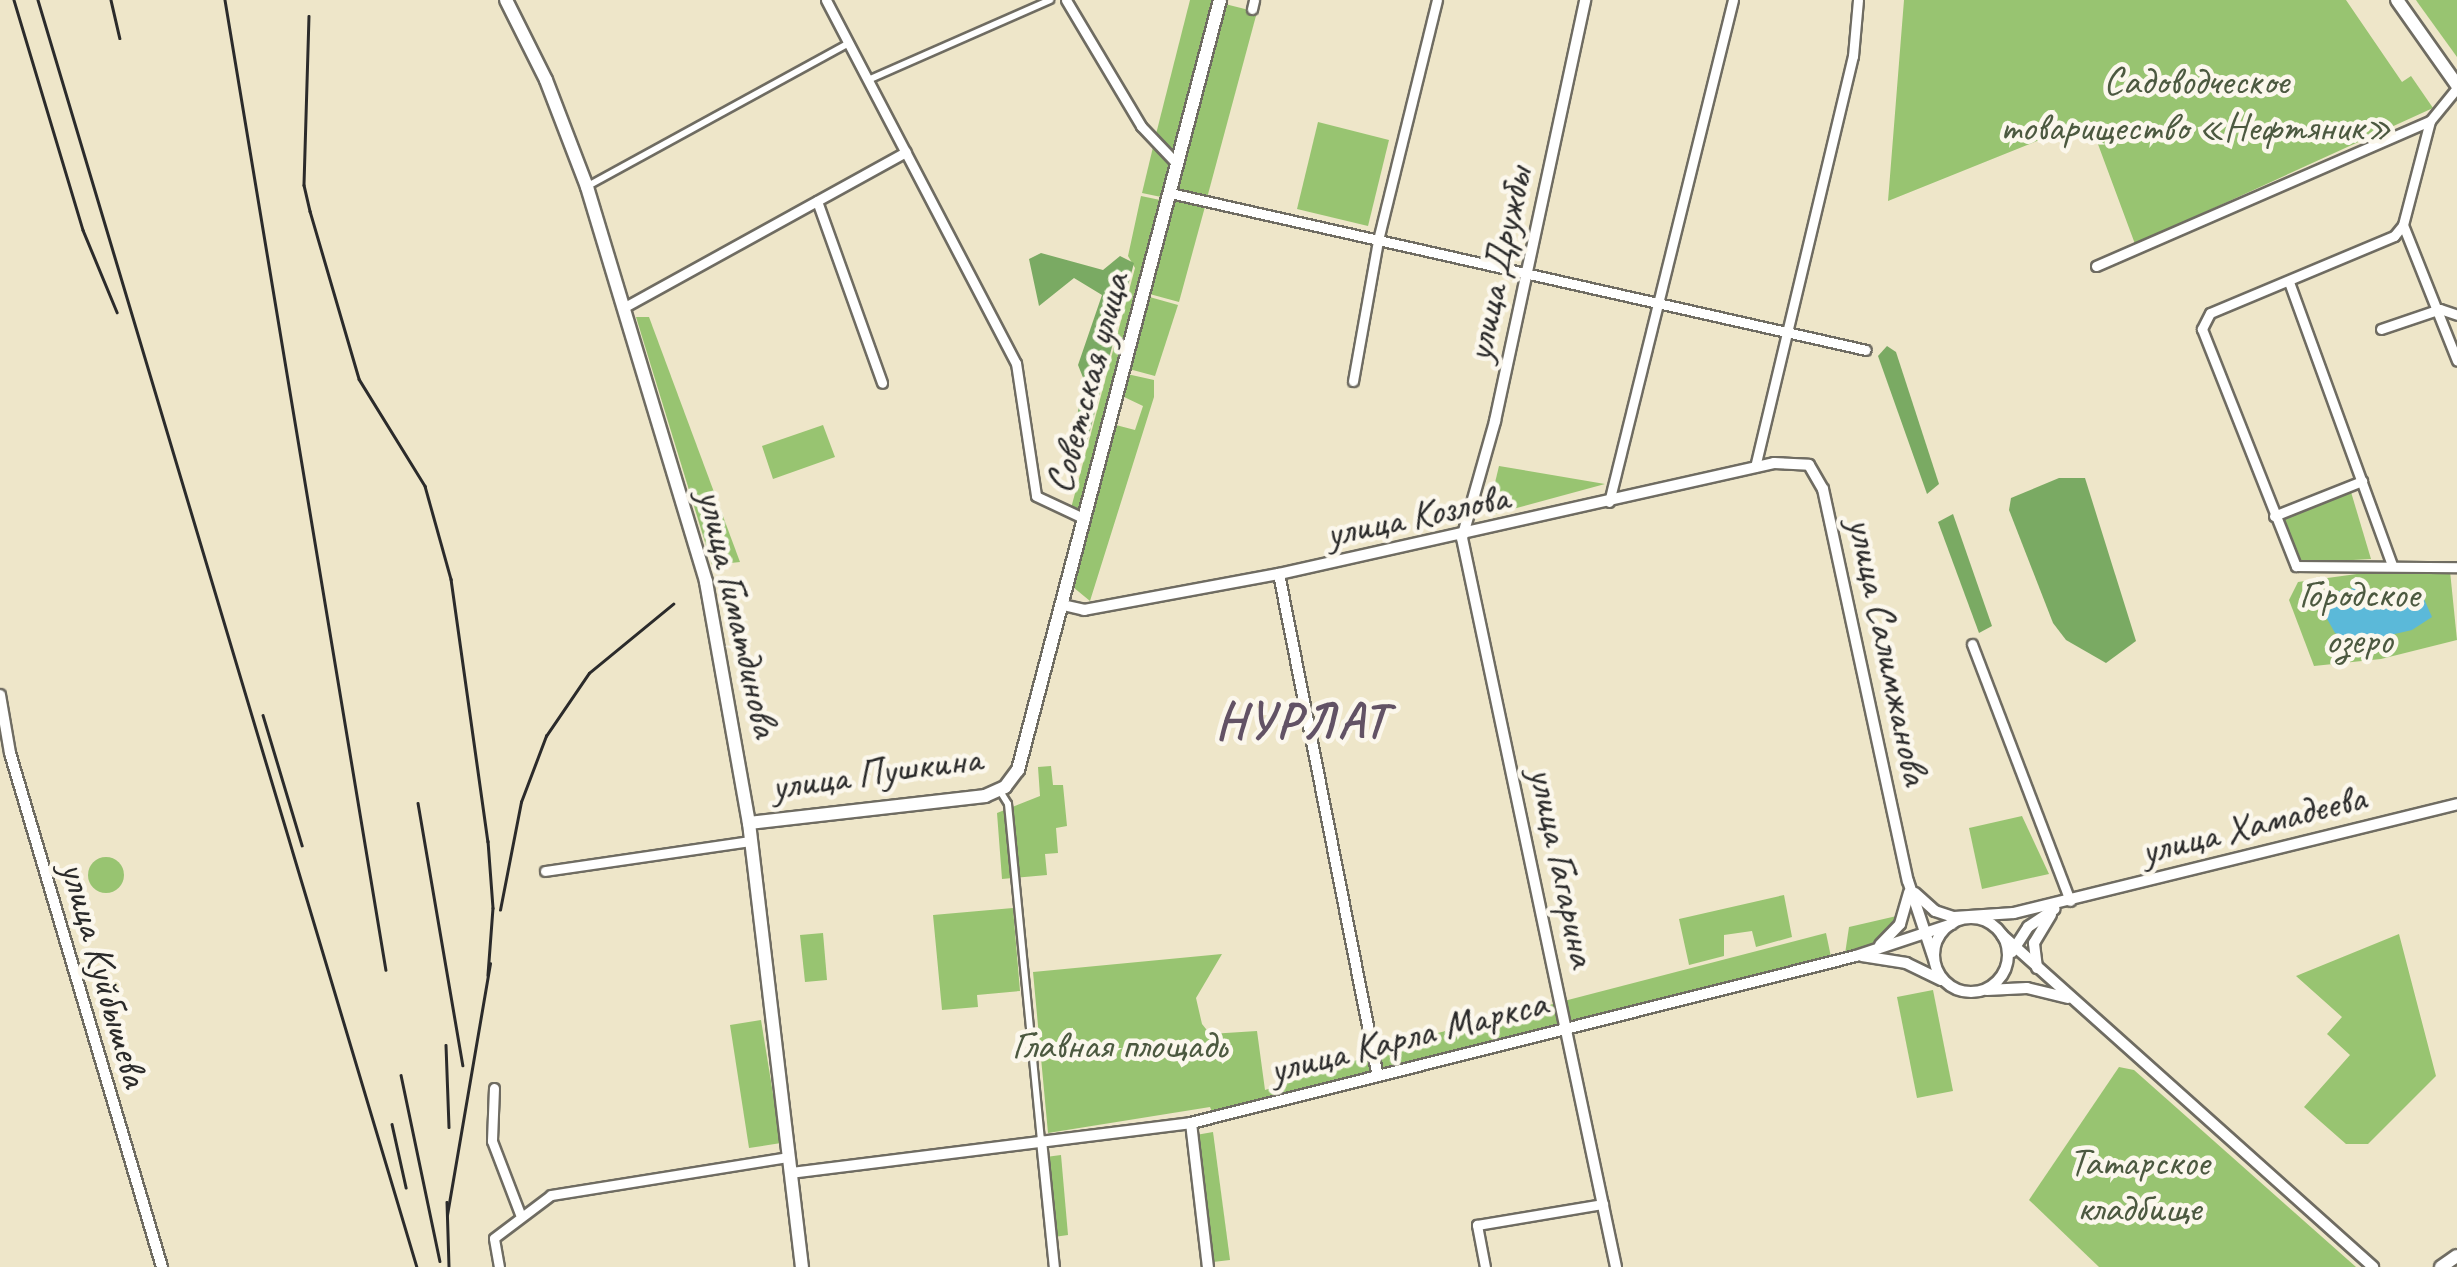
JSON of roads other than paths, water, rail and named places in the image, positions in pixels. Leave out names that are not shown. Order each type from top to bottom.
[{"type":"main road","name":"улица Гиматдинова","points":[[506,0],[587,187],[706,582],[749,823],[802,1267]]},
{"type":"main road","name":"Советская улица","points":[[1005,786],[1025,751],[1220,0]]},
{"type":"main road","points":[[2397,0],[2457,87]]},
{"type":"main road","name":"улица Пушкина","points":[[749,823],[1005,786]]},
{"type":"main road","points":[[2441,1267],[2457,1256]]},
{"type":"street","points":[[826,0],[1016,364],[1036,496],[1085,519]]},
{"type":"street","points":[[868,80],[1050,0]]},
{"type":"street","points":[[1066,0],[1141,126],[1177,164]]},
{"type":"street","points":[[1354,381],[1378,240],[1437,0]]},
{"type":"street","name":"улица Дружбы","points":[[1462,538],[1526,273],[1584,0]]},
{"type":"street","points":[[1610,502],[1734,0]]},
{"type":"street","points":[[1755,468],[1853,56],[1858,0]]},
{"type":"street","points":[[587,187],[848,43]]},
{"type":"street","points":[[2457,87],[2430,121],[2403,225],[2385,244],[2210,313],[2202,329],[2274,516],[2299,569],[2392,564],[2457,567]]},
{"type":"street","points":[[2096,266],[2430,121]]},
{"type":"street","points":[[623,308],[906,152]]},
{"type":"street","points":[[1170,193],[1866,350]]},
{"type":"street","points":[[817,201],[882,383]]},
{"type":"street","points":[[2403,225],[2440,310],[2457,362]]},
{"type":"street","points":[[2289,282],[2392,564]]},
{"type":"street","points":[[2381,329],[2440,310],[2457,315]]},
{"type":"street","name":"улица Козлова","points":[[1063,605],[1084,610],[1462,538],[1781,462]]},
{"type":"street","name":"улица Салимжанова","points":[[1781,462],[1809,465],[1821,482],[1908,881],[1934,959]]},
{"type":"street","points":[[2274,516],[2362,481]]},
{"type":"street","name":"улица Гагарина","points":[[1462,538],[1616,1267]]},
{"type":"street","points":[[1279,574],[1377,1072]]},
{"type":"street","points":[[1975,652],[1972,644],[2063,905],[2034,943],[2038,969]]},
{"type":"street","name":"улица Куйбышева","points":[[0,695],[10,753],[162,1267]]},
{"type":"street","points":[[1005,786],[1054,1267]]},
{"type":"street","name":"улица Хамадеева","points":[[1977,919],[2063,905],[2457,804]]},
{"type":"street","points":[[545,871],[751,841]]},
{"type":"street","points":[[1908,881],[1934,911],[1977,919],[2002,935],[2373,1267]]},
{"type":"street","points":[[1872,951],[1900,924],[1908,881]]},
{"type":"street","name":"улица Хамадеева","points":[[2005,971],[2014,946],[2028,927],[2063,905]]},
{"type":"street","points":[[1977,919],[1952,924],[1938,939],[1934,959],[1946,983],[1981,991],[2027,988],[2074,1000]]},
{"type":"street","name":"улица Карла Маркса","points":[[792,1173],[1191,1122],[1377,1072],[1856,956],[1952,924]]},
{"type":"street","points":[[1981,991],[2005,971],[2002,935]]},
{"type":"street","name":"улица Карла Маркса","points":[[1856,956],[1906,963],[1946,983]]},
{"type":"street","points":[[494,1088],[492,1141],[520,1214]]},
{"type":"street","points":[[1191,1122],[1208,1267]]},
{"type":"street","points":[[499,1267],[494,1238],[520,1214],[552,1195],[789,1157]]},
{"type":"street","points":[[1485,1267],[1478,1224],[1603,1204]]},
{"type":"water","points":[[2359,587],[2424,599],[2432,617],[2412,630],[2356,643],[2335,633],[2326,617],[2335,592]]},
{"type":"railway","points":[[14,0],[83,230],[117,312]]},
{"type":"railway","points":[[38,0],[417,1267]]},
{"type":"railway","points":[[111,0],[120,38]]},
{"type":"railway","points":[[225,0],[386,970]]},
{"type":"railway","points":[[309,16],[304,185],[310,211],[359,379],[425,486],[451,579],[488,841],[493,908],[488,975]]},
{"type":"railway","points":[[500,910],[521,802],[546,736],[589,673],[673,604]]},
{"type":"railway","points":[[263,715],[302,845]]},
{"type":"railway","points":[[418,803],[463,1065]]},
{"type":"railway","points":[[447,1215],[490,964]]},
{"type":"railway","points":[[446,1045],[449,1127]]},
{"type":"railway","points":[[401,1075],[440,1261]]},
{"type":"railway","points":[[392,1124],[406,1187]]},
{"type":"railway","points":[[447,1202],[449,1267]]},
{"type":"district","name":"НУРЛАТ","points":[[1302,721]]},
{"type":"park label","name":"Садоводческое товарищество «Нефтяник»","points":[[2196,104]]},
{"type":"park label","name":"Городское озеро","points":[[2359,617]]},
{"type":"park label","name":"Главная площадь","points":[[1119,1045]]},
{"type":"park label","name":"Татарское кладбище","points":[[2139,1185]]}]
